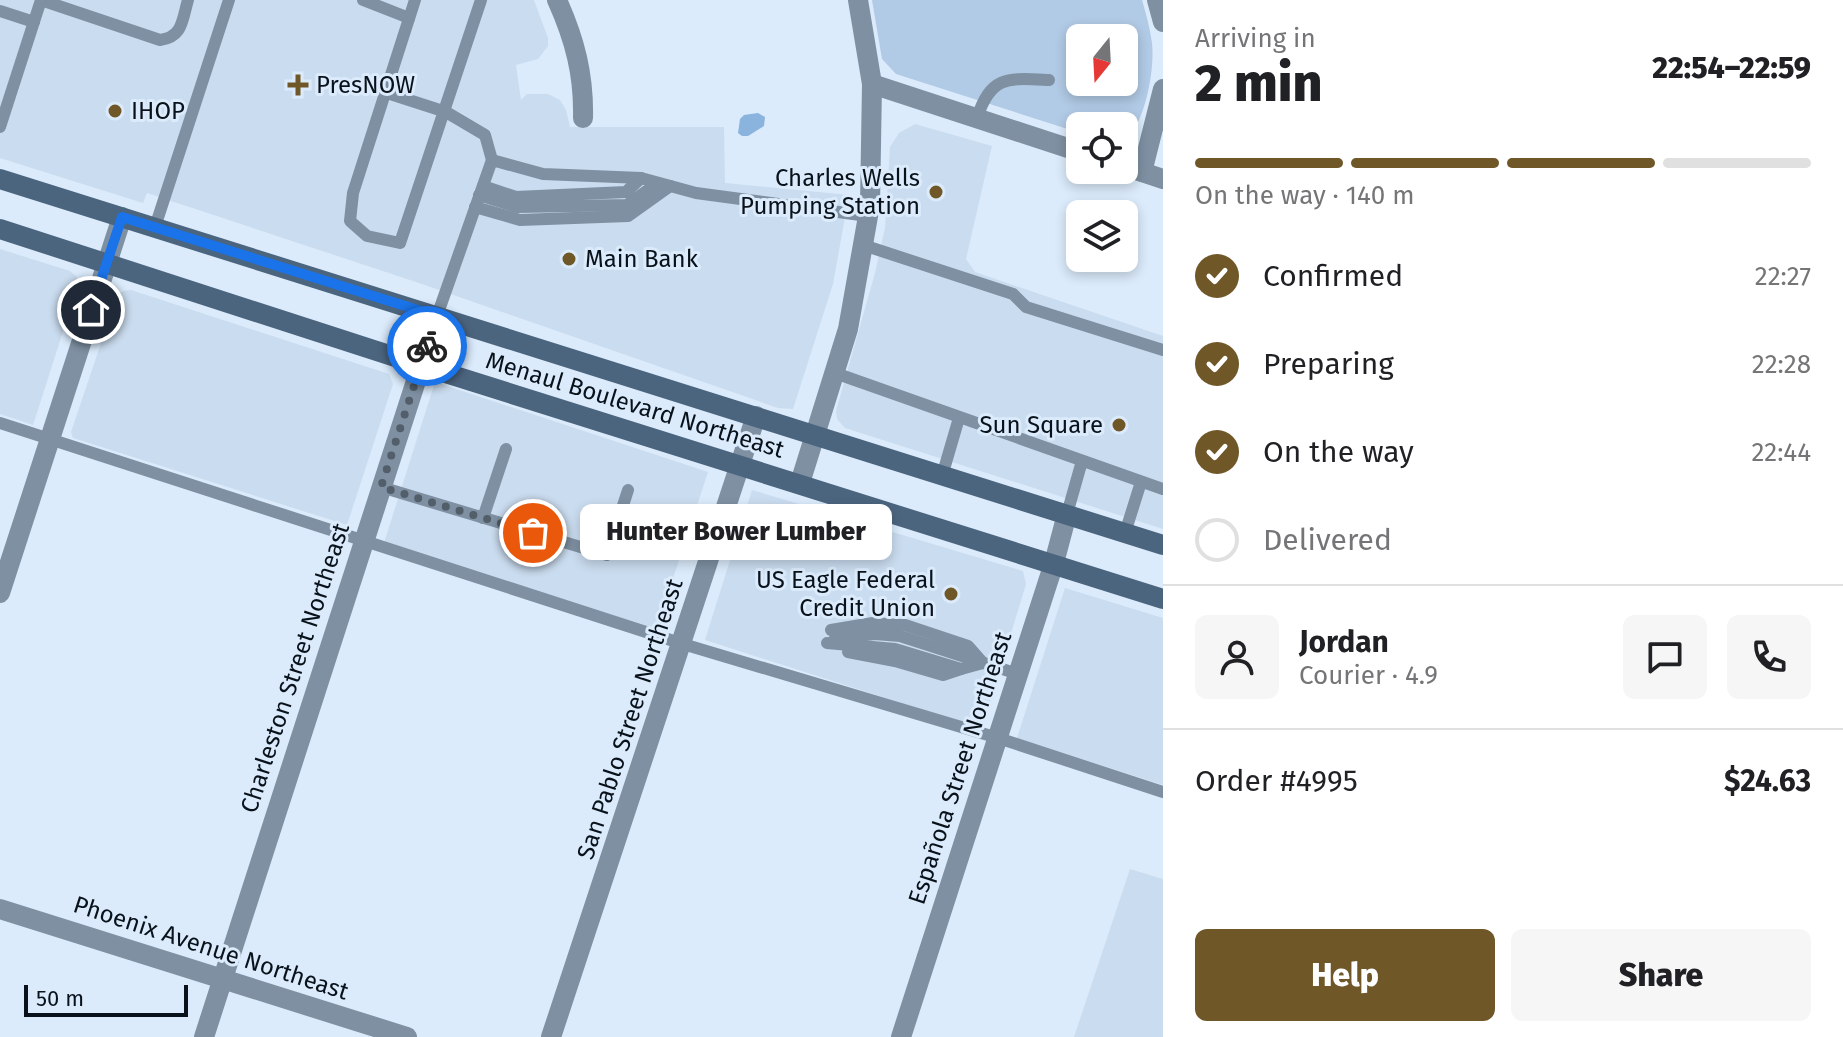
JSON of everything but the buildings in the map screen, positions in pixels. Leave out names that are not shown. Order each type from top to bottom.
[{"type":"main road","name":"Menaul Boulevard Northeast","points":[[0,179],[1163,545]]},
{"type":"main road","name":"Menaul Boulevard Northeast","points":[[0,229],[1163,599]]},
{"type":"street","points":[[557,0],[568,23],[584,85],[583,118]]},
{"type":"street","points":[[800,483],[848,329],[868,216],[872,84],[858,0]]},
{"type":"street","points":[[1157,0],[1163,22]]},
{"type":"street","points":[[872,84],[1066,147]]},
{"type":"street","points":[[1138,156],[1163,89]]},
{"type":"street","points":[[1138,171],[1163,179]]},
{"type":"street","points":[[0,593],[122,217]]},
{"type":"street","name":"Charleston Street Northeast","points":[[204,1037],[437,316]]},
{"type":"street","name":"San Pablo Street Northeast","points":[[551,1037],[756,416]]},
{"type":"street","name":"Española Street Northeast","points":[[901,1037],[1054,563],[1067,514]]},
{"type":"street","name":"Phoenix Avenue Northeast","points":[[0,909],[407,1037]]},
{"type":"lane","points":[[0,127],[3,107],[41,0],[160,40],[177,33],[188,0]]},
{"type":"lane","points":[[155,227],[229,0]]},
{"type":"lane","points":[[363,0],[409,18]]},
{"type":"lane","points":[[415,0],[353,193],[350,221],[367,236],[400,243],[481,0]]},
{"type":"lane","points":[[0,11],[34,22]]},
{"type":"lane","points":[[977,118],[983,98],[994,84],[1016,78],[1049,80]]},
{"type":"lane","points":[[384,92],[446,112],[485,135],[492,160],[437,316]]},
{"type":"lane","points":[[492,160],[543,174],[641,178],[696,193],[868,216]]},
{"type":"lane","points":[[479,196],[626,192],[641,178]]},
{"type":"lane","points":[[479,196],[520,220],[628,216],[664,185]]},
{"type":"lane","points":[[863,245],[1013,294],[1026,307],[1163,350]]},
{"type":"lane","points":[[835,373],[1163,489]]},
{"type":"lane","points":[[942,476],[959,418]]},
{"type":"lane","points":[[0,423],[683,644],[998,738],[1163,792]]},
{"type":"lane","points":[[483,518],[506,449]]},
{"type":"lane","points":[[1067,514],[1082,461]]},
{"type":"lane","points":[[1125,533],[1141,482]]},
{"type":"lane","points":[[381,487],[607,555],[628,490]]},
{"type":"lane","points":[[983,663],[961,669],[895,649],[827,640],[873,623],[905,625],[968,646],[983,663],[1018,674]]},
{"type":"shaded area","points":[[0,0],[534,0],[548,46],[538,59],[516,65],[521,100],[527,94],[548,94],[560,100],[570,127],[724,127],[725,183],[849,195],[833,284],[793,409],[778,408],[422,284],[147,193],[143,203],[0,158]]},
{"type":"shaded area","points":[[872,0],[1142,0],[1152,43],[1150,82],[1138,123],[1138,112],[1066,112],[1066,129],[896,74],[882,59]]},
{"type":"shaded area","points":[[758,113],[765,117],[764,126],[748,136],[738,133],[740,119],[744,115]]},
{"type":"shaded area","points":[[915,124],[992,146],[966,259],[975,272],[1163,336],[1163,529],[845,428],[837,419],[836,411],[885,228],[890,147],[899,133]]},
{"type":"shaded area","points":[[0,249],[70,271],[77,277],[77,288],[33,425],[0,414]]},
{"type":"shaded area","points":[[131,290],[389,374],[393,384],[347,525],[73,438],[71,432],[117,296]]},
{"type":"shaded area","points":[[435,382],[708,472],[656,630],[384,543]]},
{"type":"shaded area","points":[[752,490],[1023,571],[1026,584],[982,729],[705,640]]},
{"type":"shaded area","points":[[1065,588],[1163,618],[1163,785],[1017,738]]},
{"type":"shaded area","points":[[1130,869],[1163,879],[1163,1037],[1074,1037]]},
{"type":"way so far","points":[[427,346],[381,487],[533,533]]},
{"type":"place","name":"PresNOW","points":[[298,85]]},
{"type":"place","name":"IHOP","points":[[115,111]]},
{"type":"place","name":"Charles Wells Pumping Station","points":[[936,192]]},
{"type":"place","name":"Main Bank","points":[[569,259]]},
{"type":"place","name":"Sun Square","points":[[1119,425]]},
{"type":"place","name":"Hunter Bower Lumber","points":[[533,533]]},
{"type":"place","name":"US Eagle Federal Credit Union","points":[[951,594]]},
{"type":"route","points":[[91,310],[122,217],[437,316],[427,346]]}]
